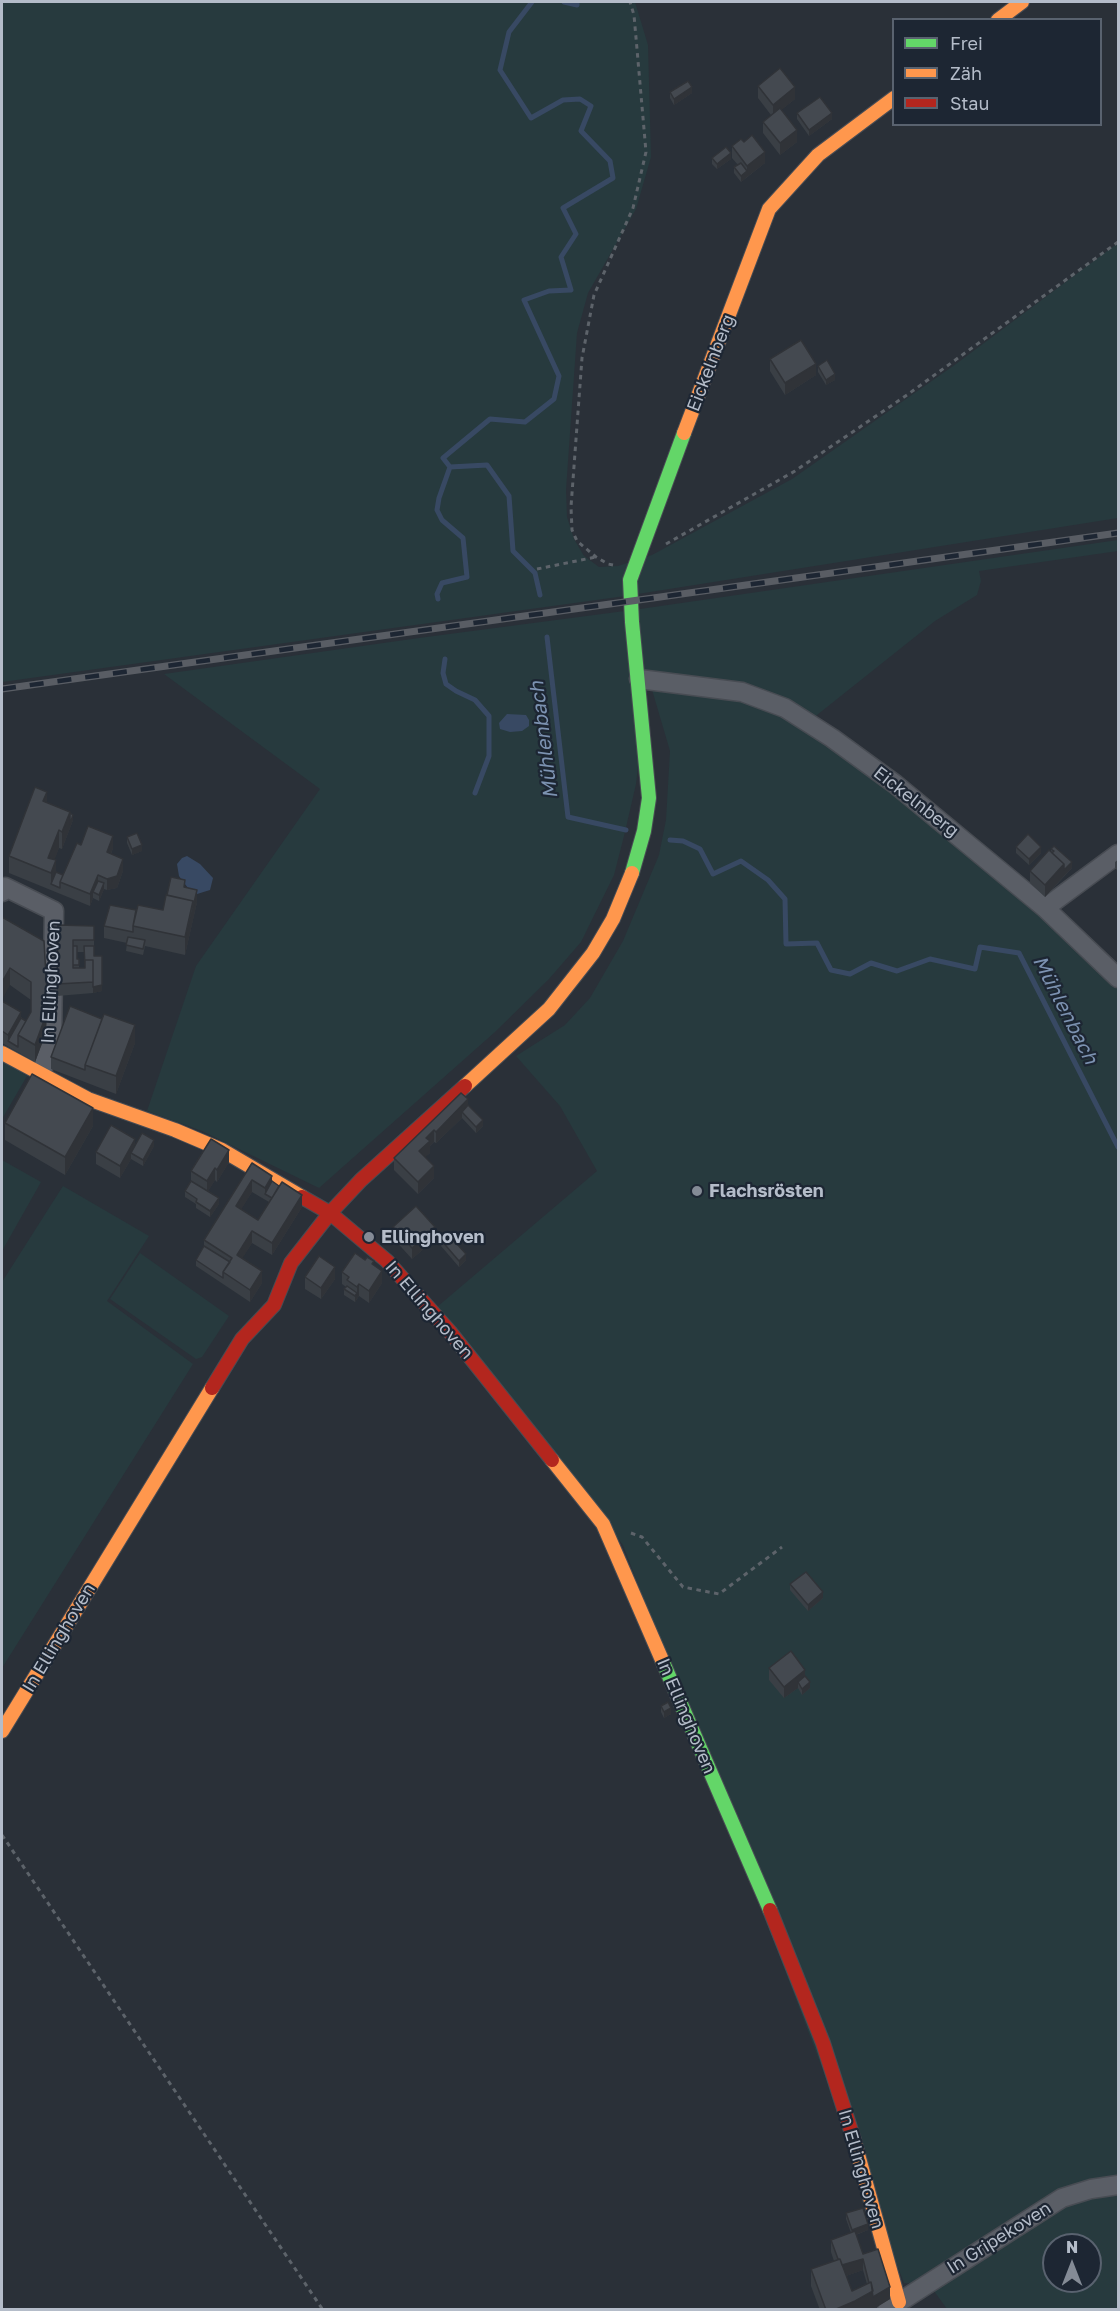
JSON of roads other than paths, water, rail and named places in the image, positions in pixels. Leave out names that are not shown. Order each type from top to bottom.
[{"type":"street","points":[[1001,18],[1022,2]]},
{"type":"street","name":"Eickelnberg","points":[[647,761],[632,622],[630,580],[633,568],[769,209],[818,155],[892,100]]},
{"type":"street","name":"Eickelnberg","points":[[639,679],[742,692],[785,708],[832,738],[895,784],[1045,908],[1119,978]]},
{"type":"street","name":"In Ellinghoven","points":[[2,1731],[242,1339],[274,1305],[291,1263],[330,1213],[361,1180],[549,1009],[593,953],[613,919],[634,869],[644,831],[649,798],[647,761]]},
{"type":"street","points":[[1045,908],[1119,854]]},
{"type":"street","name":"In Ellinghoven","points":[[2,892],[4,887],[54,911],[52,1037],[41,1075]]},
{"type":"street","name":"In Ellinghoven","points":[[2,1053],[88,1099],[222,1149],[330,1213],[387,1261],[443,1323],[603,1524],[776,1924],[823,2043],[862,2167],[893,2306]]},
{"type":"street","name":"In Gripekoven","points":[[893,2306],[1062,2198],[1091,2189],[1119,2185]]},
{"type":"water","points":[[507,714],[526,715],[529,726],[522,731],[510,732],[500,729],[499,723]]},
{"type":"water","points":[[187,856],[200,864],[213,878],[210,890],[197,894],[188,888],[179,876],[177,864]]},
{"type":"waterway","name":"Mühlenbach","points":[[532,2],[509,32],[500,70],[531,118],[563,100],[580,99],[591,106],[581,131],[610,161],[613,178],[563,208],[576,234],[561,257],[571,290],[549,291],[524,300],[559,376],[554,399],[525,422],[490,419],[443,458],[450,467],[487,465],[509,496],[513,551],[535,573],[540,595]]},
{"type":"waterway","name":"Mühlenbach","points":[[564,2],[577,5],[577,2]]},
{"type":"waterway","points":[[438,599],[437,594],[442,583],[467,577],[463,538],[442,520],[437,510],[450,467]]},
{"type":"waterway","name":"Mühlenbach","points":[[547,637],[568,817],[626,830]]},
{"type":"waterway","points":[[445,659],[443,673],[446,684],[475,700],[489,716],[489,756],[475,793]]},
{"type":"waterway","name":"Mühlenbach","points":[[670,840],[683,841],[700,849],[713,874],[741,861],[768,880],[785,899],[786,944],[817,943],[831,970],[850,974],[871,963],[897,971],[930,959],[975,969],[980,947],[1019,953],[1118,1147]]},
{"type":"railway","points":[[2,689],[1118,533]]},
{"type":"place","name":"Flachsrösten","points":[[697,1191]]},
{"type":"place","name":"Ellinghoven","points":[[369,1237]]}]
